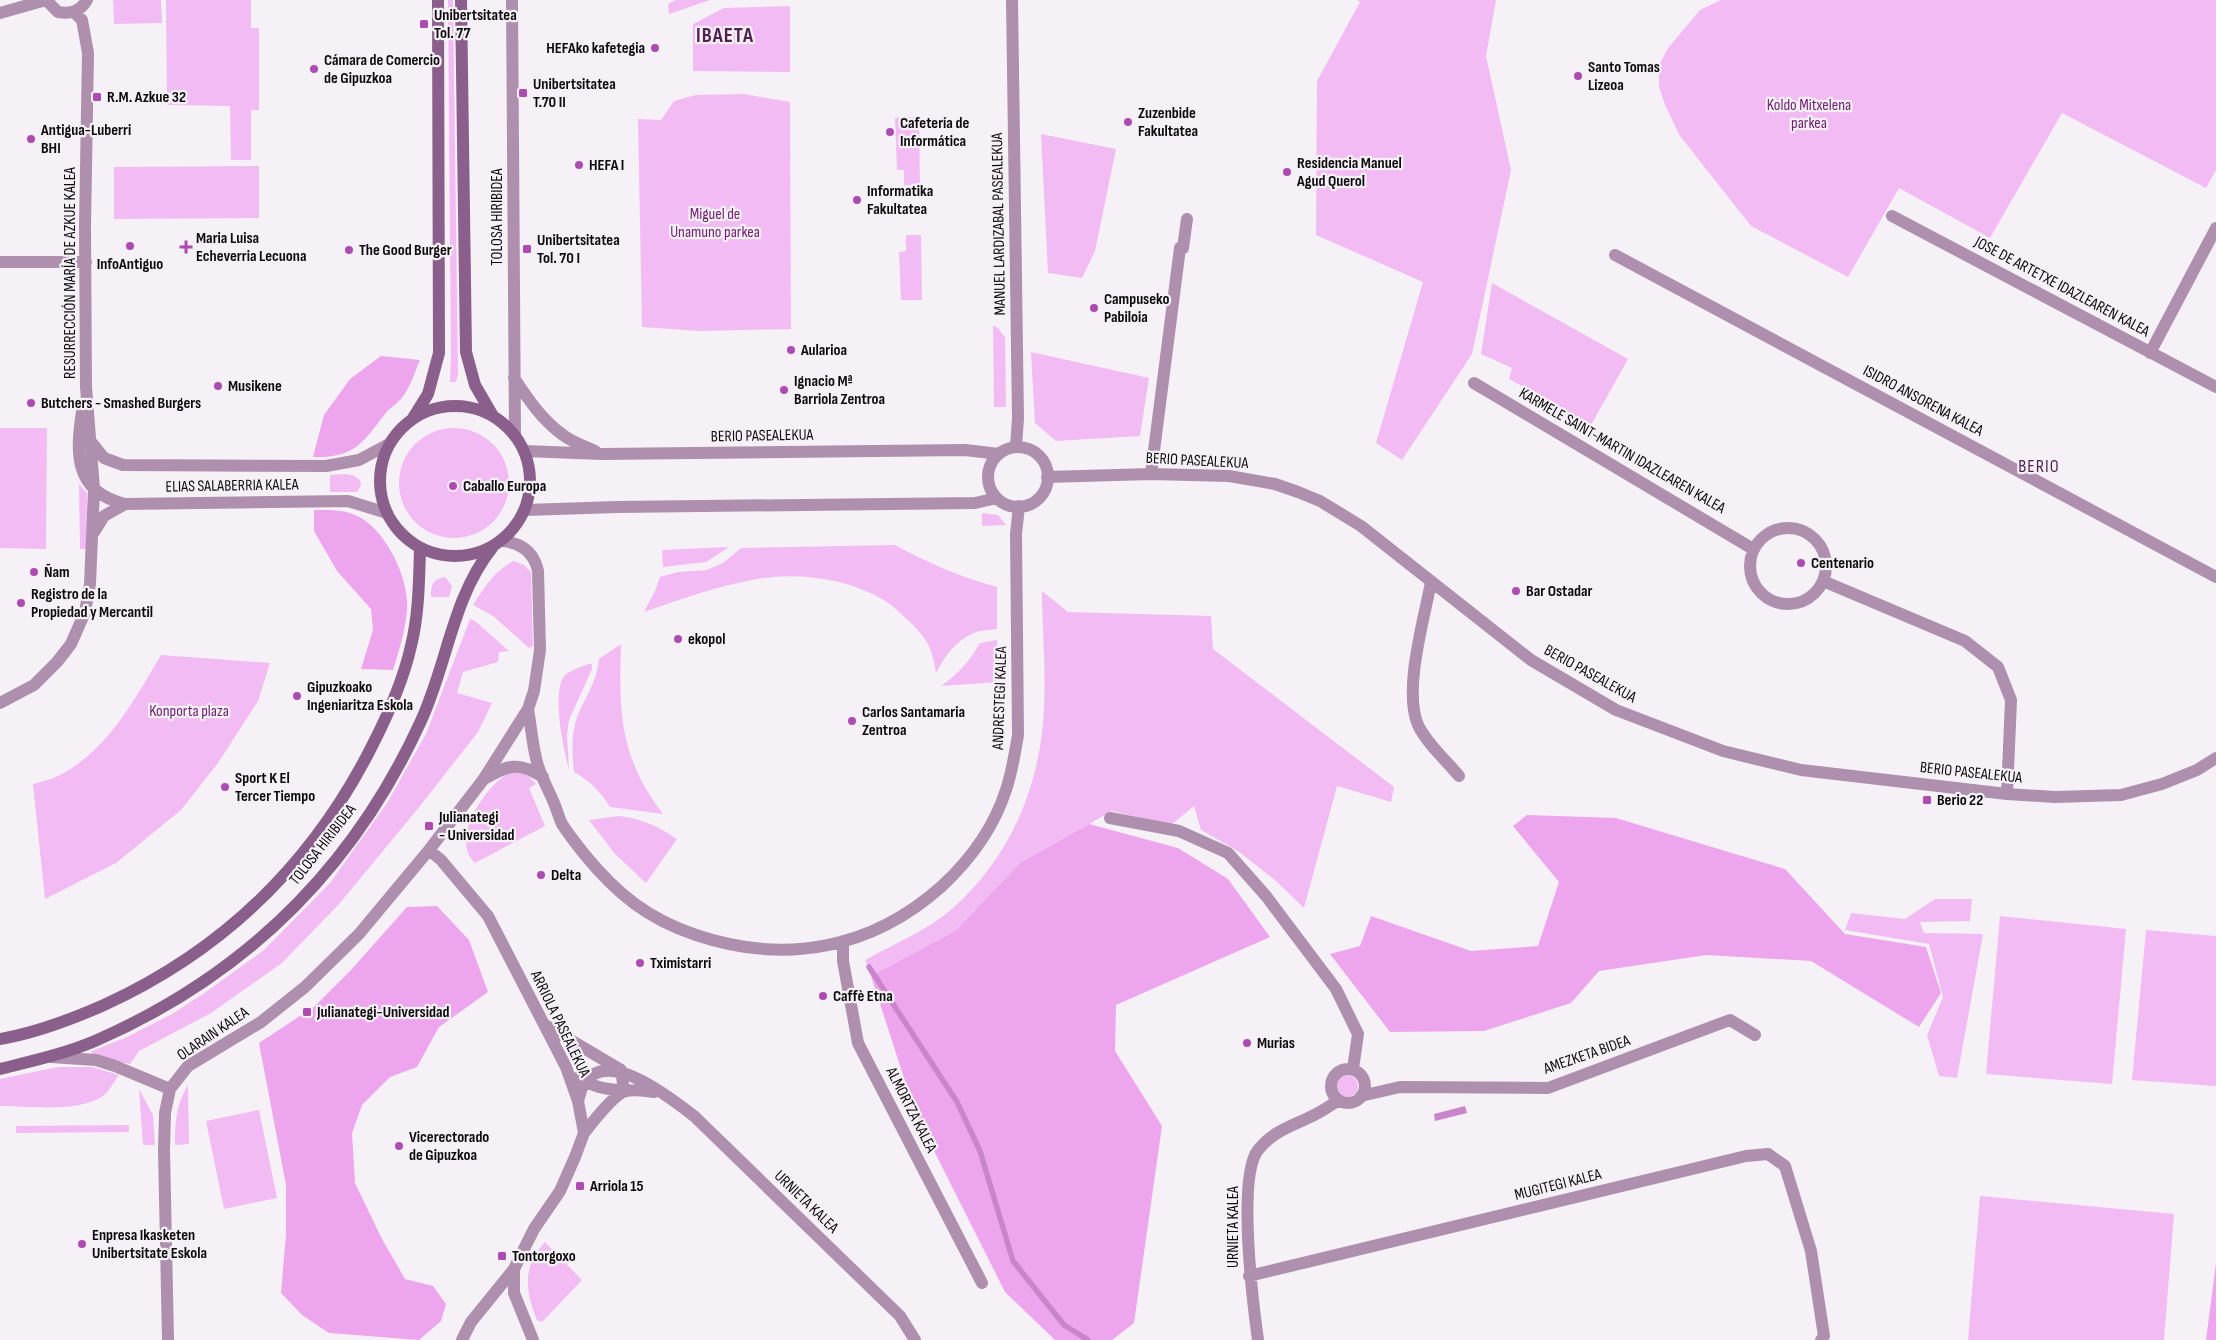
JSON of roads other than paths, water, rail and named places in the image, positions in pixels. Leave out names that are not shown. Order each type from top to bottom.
[{"type":"main road","points":[[414,418],[433,381],[440,338],[438,0]]},
{"type":"main road","name":"TOLOSA HIRIBIDEA","points":[[461,0],[466,352],[475,385],[493,416]]},
{"type":"main road","points":[[461,406],[478,409],[493,416],[515,435],[525,451],[530,471],[531,491],[526,510],[516,527],[503,541],[492,548],[459,557],[439,556],[420,548],[406,539],[395,527],[386,513],[382,500],[380,471],[389,444],[404,426],[428,411],[461,406]]},
{"type":"main road","name":"TOLOSA HIRIBIDEA","points":[[0,1039],[40,1030],[81,1015],[139,988],[174,968],[256,905],[299,859],[338,806],[362,766],[390,711],[411,646],[419,596],[420,548]]},
{"type":"main road","name":"TOLOSA HIRIBIDEA","points":[[0,1069],[50,1057],[93,1042],[151,1014],[193,990],[230,965],[275,927],[323,877],[363,823],[389,782],[420,723],[436,682],[464,594],[476,570],[492,548]]},
{"type":"street","points":[[0,13],[46,0],[58,12],[74,12],[81,8],[87,0]]},
{"type":"street","name":"TOLOSA HIRIBIDEA","points":[[512,0],[515,435]]},
{"type":"street","name":"MANUEL LARDIZABAL PASEALEKUA","points":[[1012,0],[1018,418],[1016,447]]},
{"type":"street","name":"RESURRECCIÓN MARÍA DE AZKUE KALEA","points":[[0,703],[34,685],[51,670],[71,644],[87,602],[90,584],[94,489],[92,443],[86,387],[88,52],[82,20],[74,12]]},
{"type":"street","name":"JOSE DE ARTETXE IDAZLEAREN KALEA","points":[[1892,216],[2216,387]]},
{"type":"street","points":[[1151,474],[1180,248],[1183,248],[1187,219]]},
{"type":"street","points":[[2150,353],[2216,228]]},
{"type":"street","name":"ISIDRO ANSORENA KALEA","points":[[1614,255],[2216,577]]},
{"type":"street","points":[[0,262],[86,262]]},
{"type":"street","points":[[514,378],[533,407],[545,421],[564,436],[602,454]]},
{"type":"street","name":"KARMELE SAINT-MARTIN IDAZLEAREN KALEA","points":[[1474,383],[1753,548]]},
{"type":"street","name":"RESURRECCIÓN MARÍA DE AZKUE KALEA","points":[[86,387],[79,432],[80,464],[88,482],[94,489]]},
{"type":"street","name":"ELIAS SALABERRIA KALEA","points":[[92,443],[104,458],[123,465],[326,466],[359,460],[389,444]]},
{"type":"street","points":[[1016,447],[1029,450],[1040,458],[1047,477],[1046,486],[1036,500],[1019,506],[1008,504],[997,498],[989,484],[988,475],[990,467],[999,454],[1016,447]]},
{"type":"street","name":"BERIO PASEALEKUA","points":[[525,451],[602,454],[965,450],[999,454]]},
{"type":"street","name":"BERIO PASEALEKUA","points":[[1047,477],[1151,474],[1229,476],[1275,484],[1298,492],[1320,501],[1361,526],[1531,660],[1616,710],[1723,751],[1801,770],[2007,794],[2055,796],[2121,795],[2162,784],[2197,770],[2216,758]]},
{"type":"street","points":[[94,489],[104,497],[124,504]]},
{"type":"street","points":[[526,510],[617,507],[975,503],[997,498]]},
{"type":"street","name":"ELIAS SALABERRIA KALEA","points":[[124,504],[348,502],[386,513]]},
{"type":"street","points":[[93,537],[104,516],[124,504]]},
{"type":"street","name":"ANDRESTEGI KALEA","points":[[528,710],[536,759],[562,824],[591,863],[614,888],[641,910],[667,924],[726,944],[754,949],[785,950],[819,947],[869,934],[924,902],[952,876],[975,850],[993,820],[1006,791],[1018,734],[1016,534],[1019,506]]},
{"type":"street","points":[[1782,528],[1803,531],[1822,548],[1826,567],[1823,581],[1817,591],[1806,600],[1793,604],[1779,604],[1768,599],[1757,590],[1752,582],[1750,560],[1753,548],[1766,535],[1782,528]]},
{"type":"street","points":[[503,541],[512,542],[527,550],[536,563],[538,571],[539,656],[534,691],[528,710]]},
{"type":"street","points":[[1823,581],[1965,641],[1998,667],[2012,700],[2007,794]]},
{"type":"street","points":[[1431,582],[1413,678],[1412,699],[1419,726],[1459,776]]},
{"type":"street","name":"OLARAIN KALEA","points":[[168,1340],[164,1150],[165,1112],[170,1089],[188,1066],[261,1022],[305,987],[359,934],[429,850],[483,780],[528,710]]},
{"type":"street","points":[[483,780],[504,768],[519,765],[543,777]]},
{"type":"street","points":[[1110,818],[1179,831],[1228,854],[1266,896],[1336,990],[1358,1034],[1353,1069]]},
{"type":"street","name":"ARRIOLA PASEALEKUA","points":[[429,850],[442,860],[488,916],[566,1066],[578,1101],[584,1133]]},
{"type":"street","name":"ALMORTZA KALEA","points":[[844,941],[843,961],[858,1043],[982,1282]]},
{"type":"street","name":"AMEZKETA BIDEA","points":[[1339,1100],[1354,1101],[1361,1096],[1400,1087],[1548,1088],[1730,1020],[1755,1035]]},
{"type":"street","name":"URNIETA KALEA","points":[[544,1024],[667,1095],[702,1123],[900,1316],[915,1340]]},
{"type":"street","points":[[50,1057],[96,1060],[170,1089]]},
{"type":"street","points":[[566,1066],[585,1082],[604,1089],[640,1090],[667,1095]]},
{"type":"street","points":[[1339,1100],[1331,1089],[1333,1078],[1341,1070],[1353,1069],[1362,1076],[1364,1091],[1361,1096]]},
{"type":"street","points":[[578,1101],[585,1082],[599,1072],[621,1070],[624,1091]]},
{"type":"street","points":[[462,1340],[471,1322],[514,1269],[534,1229],[560,1191],[584,1133],[597,1116],[624,1091]]},
{"type":"street","name":"URNIETA KALEA","points":[[1258,1340],[1250,1276],[1249,1182],[1257,1152],[1278,1130],[1316,1114],[1339,1100]]},
{"type":"street","name":"MUGITEGI KALEA","points":[[1250,1276],[1746,1156],[1768,1154],[1785,1166],[1811,1251],[1824,1336],[1821,1340]]},
{"type":"street","points":[[514,1269],[514,1293],[533,1340]]},
{"type":"waterway","points":[[869,967],[957,1102],[980,1151],[1013,1261],[1064,1325],[1088,1340]]},
{"type":"place","name":"Unibertsitatea Tol. 77","points":[[424,24]]},
{"type":"place","name":"HEFAko kafetegia","points":[[655,48]]},
{"type":"place","name":"Cámara de Comercio de Gipuzkoa","points":[[314,69]]},
{"type":"place","name":"Santo Tomas Lizeoa","points":[[1578,76]]},
{"type":"place","name":"Unibertsitatea T.70 II","points":[[523,93]]},
{"type":"place","name":"R.M. Azkue 32","points":[[97,97]]},
{"type":"place","name":"Zuzenbide Fakultatea","points":[[1128,122]]},
{"type":"place","name":"Cafetería de Informática","points":[[890,132]]},
{"type":"place","name":"Antigua-Luberri BHI","points":[[31,139]]},
{"type":"place","name":"HEFA I","points":[[579,165]]},
{"type":"place","name":"Residencia Manuel Agud Querol","points":[[1287,172]]},
{"type":"place","name":"Informatika Fakultatea","points":[[857,200]]},
{"type":"place","name":"InfoAntiguo","points":[[130,246]]},
{"type":"place","name":"Maria Luisa Echeverria Lecuona","points":[[186,247]]},
{"type":"place","name":"Unibertsitatea Tol. 70 I","points":[[527,249]]},
{"type":"place","name":"The Good Burger","points":[[349,250]]},
{"type":"place","name":"Campuseko Pabiloia","points":[[1094,308]]},
{"type":"place","name":"Aularioa","points":[[791,350]]},
{"type":"place","name":"Musikene","points":[[218,386]]},
{"type":"place","name":"Ignacio Mª Barriola Zentroa","points":[[784,390]]},
{"type":"place","name":"Butchers - Smashed Burgers","points":[[31,403]]},
{"type":"place","name":"Caballo Europa","points":[[453,486]]},
{"type":"place","name":"Centenario","points":[[1801,563]]},
{"type":"place","name":"Ñam","points":[[34,572]]},
{"type":"place","name":"Bar Ostadar","points":[[1516,591]]},
{"type":"place","name":"Registro de la Propiedad y Mercantil","points":[[21,603]]},
{"type":"place","name":"ekopol","points":[[678,639]]},
{"type":"place","name":"Gipuzkoako Ingeniaritza Eskola","points":[[297,696]]},
{"type":"place","name":"Carlos Santamaria Zentroa","points":[[852,721]]},
{"type":"place","name":"Sport K El Tercer Tiempo","points":[[225,787]]},
{"type":"place","name":"Berio 22","points":[[1927,800]]},
{"type":"place","name":"Julianategi - Universidad","points":[[429,826]]},
{"type":"place","name":"Delta","points":[[541,875]]},
{"type":"place","name":"Tximistarri","points":[[640,963]]},
{"type":"place","name":"Caffè Etna","points":[[823,996]]},
{"type":"place","name":"Julianategi-Universidad","points":[[307,1012]]},
{"type":"place","name":"Murias","points":[[1247,1043]]},
{"type":"place","name":"Vicerectorado de Gipuzkoa","points":[[399,1146]]},
{"type":"place","name":"Arriola 15","points":[[580,1186]]},
{"type":"place","name":"Enpresa Ikasketen Unibertsitate Eskola","points":[[82,1244]]},
{"type":"place","name":"Tontorgoxo","points":[[502,1256]]},
{"type":"district","name":"IBAETA","points":[[725,35]]},
{"type":"district","name":"BERIO","points":[[2039,466]]},
{"type":"park label","name":"Koldo Mitxelena parkea","points":[[1809,114]]},
{"type":"park label","name":"Miguel de Unamuno parkea","points":[[715,223]]},
{"type":"park label","name":"Konporta plaza","points":[[189,711]]}]
